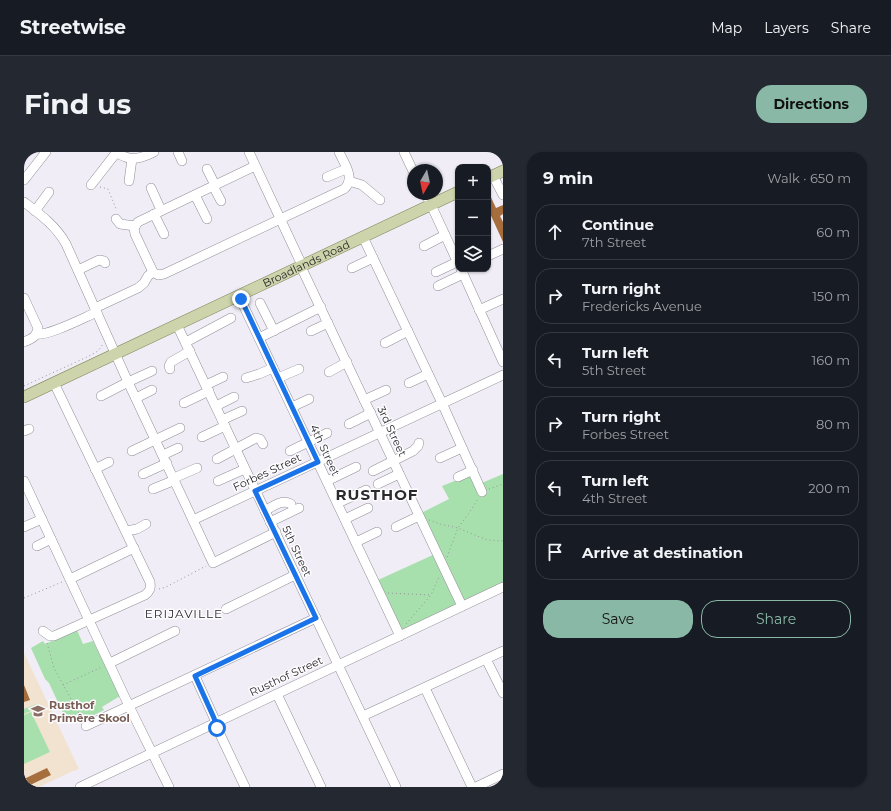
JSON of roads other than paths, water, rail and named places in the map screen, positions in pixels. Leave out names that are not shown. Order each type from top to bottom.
[{"type":"main road","name":"Broadlands Road","points":[[24,397],[455,193]]},
{"type":"street","points":[[24,180],[46,152]]},
{"type":"street","points":[[91,185],[116,152],[124,157],[132,159],[144,157],[154,152]]},
{"type":"street","points":[[178,152],[182,161]]},
{"type":"street","name":"3rd Street","points":[[249,152],[370,413],[462,606]]},
{"type":"street","points":[[255,166],[138,222],[134,231],[153,272],[164,274],[344,189],[349,180],[349,176],[339,152]]},
{"type":"street","points":[[404,152],[410,164]]},
{"type":"street","points":[[129,181],[132,159]]},
{"type":"street","points":[[207,169],[221,201]]},
{"type":"street","points":[[327,177],[346,169]]},
{"type":"street","points":[[495,175],[503,195]]},
{"type":"street","points":[[349,180],[362,185],[380,200]]},
{"type":"street","points":[[151,188],[164,234]]},
{"type":"street","points":[[35,211],[49,192]]},
{"type":"street","points":[[194,195],[207,219]]},
{"type":"street","points":[[429,200],[455,256]]},
{"type":"street","points":[[24,202],[51,223],[66,244],[128,382],[213,563],[276,532]]},
{"type":"street","points":[[116,219],[120,224],[135,226]]},
{"type":"street","points":[[424,246],[445,235]]},
{"type":"street","points":[[363,237],[442,403],[482,492]]},
{"type":"street","points":[[491,255],[503,249]]},
{"type":"street","points":[[352,268],[373,258]]},
{"type":"street","points":[[78,270],[99,260],[104,261],[105,263]]},
{"type":"street","points":[[436,272],[455,268]]},
{"type":"street","points":[[438,286],[455,271]]},
{"type":"street","points":[[36,334],[49,332],[138,288],[153,272]]},
{"type":"street","points":[[462,272],[503,362]]},
{"type":"street","name":"4th Street","points":[[239,296],[400,636]]},
{"type":"street","points":[[24,298],[38,330],[33,338],[24,342]]},
{"type":"street","points":[[479,310],[503,299]]},
{"type":"street","points":[[260,303],[274,331]]},
{"type":"street","points":[[259,338],[321,307]]},
{"type":"street","points":[[186,342],[231,318]]},
{"type":"street","points":[[311,331],[328,323]]},
{"type":"street","name":"5th Street","points":[[177,325],[396,787]]},
{"type":"street","points":[[385,343],[408,331]]},
{"type":"street","points":[[170,369],[169,366],[171,362],[190,351]]},
{"type":"street","points":[[329,372],[347,362]]},
{"type":"street","points":[[246,378],[273,368]]},
{"type":"street","points":[[278,378],[299,369]]},
{"type":"street","points":[[102,396],[152,371]]},
{"type":"street","points":[[409,383],[428,374]]},
{"type":"street","name":"Forbes Street","points":[[193,520],[503,375]]},
{"type":"street","points":[[184,403],[223,377]]},
{"type":"street","points":[[43,631],[50,636],[54,636],[145,595],[151,586],[54,383]]},
{"type":"street","points":[[136,398],[152,390]]},
{"type":"street","points":[[364,400],[386,390]]},
{"type":"street","points":[[216,406],[234,397]]},
{"type":"street","points":[[292,407],[309,399]]},
{"type":"street","points":[[202,437],[242,411]]},
{"type":"street","points":[[349,424],[370,413]]},
{"type":"street","points":[[132,451],[180,428]]},
{"type":"street","points":[[290,451],[327,433]]},
{"type":"street","points":[[217,459],[256,438],[260,439],[263,444]]},
{"type":"street","points":[[374,471],[413,451],[419,443]]},
{"type":"street","points":[[443,455],[461,446]]},
{"type":"street","points":[[143,474],[178,448]]},
{"type":"street","points":[[95,469],[109,462]]},
{"type":"street","points":[[327,482],[356,467]]},
{"type":"street","points":[[153,489],[197,468]]},
{"type":"street","points":[[218,481],[245,468]]},
{"type":"street","points":[[458,477],[473,470]]},
{"type":"street","points":[[378,484],[399,474]]},
{"type":"street","points":[[24,481],[129,706],[169,787]]},
{"type":"street","points":[[338,503],[366,490]]},
{"type":"street","points":[[265,511],[283,501],[295,506],[270,522]]},
{"type":"street","points":[[345,519],[368,508]]},
{"type":"street","points":[[396,527],[419,516]]},
{"type":"street","points":[[24,527],[42,519]]},
{"type":"street","points":[[126,531],[137,529],[146,524]]},
{"type":"street","points":[[356,542],[377,532]]},
{"type":"street","points":[[37,546],[51,539]]},
{"type":"street","points":[[70,579],[134,548]]},
{"type":"street","points":[[226,609],[295,575]]},
{"type":"street","name":"Rusthof Street","points":[[80,787],[92,784],[153,753],[503,587]]},
{"type":"street","points":[[86,726],[316,618]]},
{"type":"street","points":[[110,663],[175,631]]},
{"type":"street","points":[[363,716],[503,651]]},
{"type":"street","points":[[486,659],[503,693]]},
{"type":"street","points":[[195,676],[217,728],[245,787]]},
{"type":"street","points":[[425,688],[472,787]]},
{"type":"street","points":[[277,694],[321,787]]},
{"type":"street","points":[[476,787],[503,774]]},
{"type":"place","name":"Rusthof Primêre Skool","points":[[38,711]]},
{"type":"district","name":"RUSTHOF","points":[[377,495]]},
{"type":"district","name":"ERIJAVILLE","points":[[184,614]]}]
